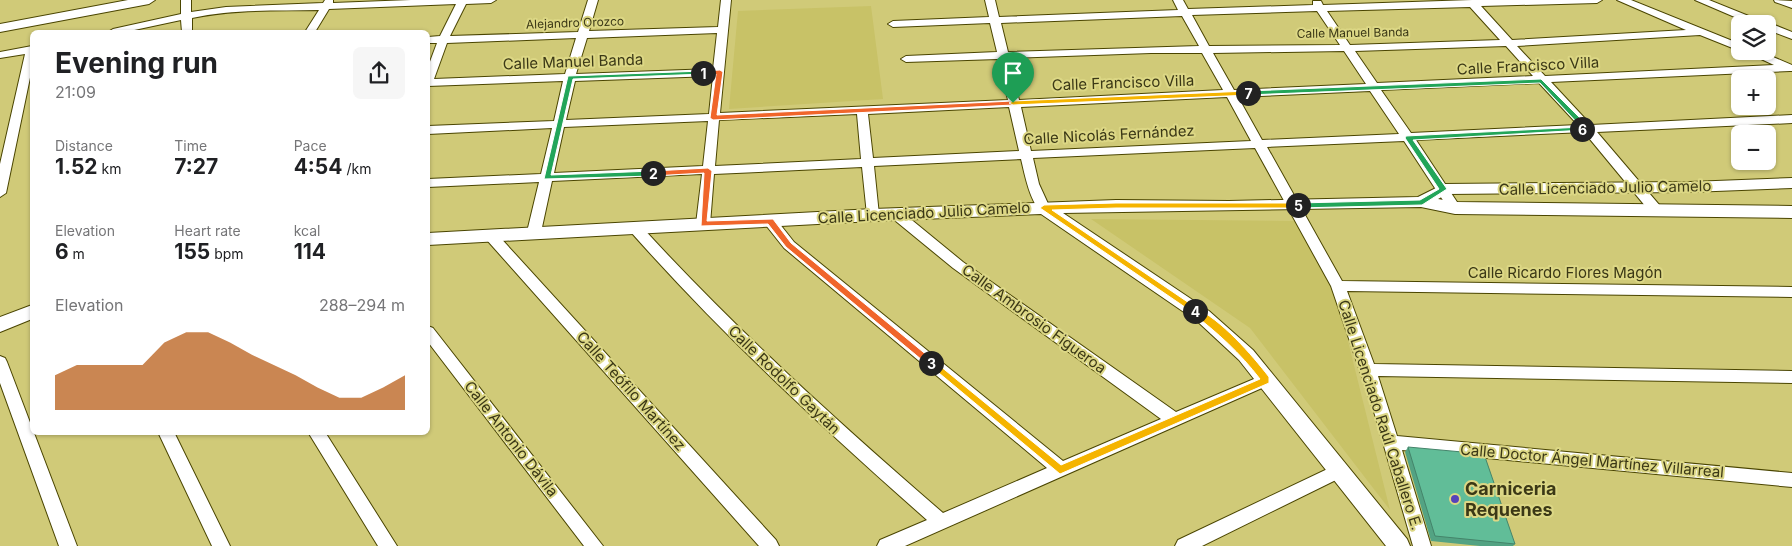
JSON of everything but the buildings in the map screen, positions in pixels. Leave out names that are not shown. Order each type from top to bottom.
[{"type":"street","points":[[0,28],[149,0]]},
{"type":"street","points":[[186,0],[188,30]]},
{"type":"street","points":[[430,76],[462,0]]},
{"type":"street","points":[[122,30],[226,10],[328,3],[490,0]]},
{"type":"street","points":[[534,232],[570,77],[584,36],[593,0]]},
{"type":"street","points":[[703,224],[726,0]]},
{"type":"street","points":[[990,0],[1033,184],[1044,208]]},
{"type":"street","name":"Calle Licenciado Raúl Caballero E.","points":[[1178,0],[1338,286],[1392,442],[1422,546]]},
{"type":"street","points":[[893,24],[1184,13],[1318,4],[1597,0]]},
{"type":"street","points":[[1622,0],[1731,44]]},
{"type":"street","points":[[1700,0],[1738,15]]},
{"type":"street","points":[[1779,0],[1792,5]]},
{"type":"street","points":[[311,30],[328,3]]},
{"type":"street","points":[[1472,3],[1541,81],[1587,128],[1656,210]]},
{"type":"street","points":[[1318,4],[1455,208]]},
{"type":"street","points":[[1776,29],[1792,36]]},
{"type":"street","name":"Alejandro Orozco","points":[[430,40],[724,30]]},
{"type":"street","name":"Calle Manuel Banda","points":[[906,59],[1151,50],[1347,48],[1508,43],[1702,32]]},
{"type":"street","points":[[0,56],[30,49]]},
{"type":"street","points":[[0,193],[30,58]]},
{"type":"street","points":[[1770,60],[1791,69]]},
{"type":"street","name":"Calle Francisco Villa","points":[[430,130],[1373,86],[1541,81],[1791,69]]},
{"type":"street","name":"Calle Manuel Banda","points":[[430,81],[720,72]]},
{"type":"street","points":[[862,110],[873,215]]},
{"type":"street","name":"Calle Nicolás Fernández","points":[[430,183],[1408,138],[1792,118]]},
{"type":"street","name":"Calle Licenciado Julio Camelo","points":[[1422,202],[1444,189],[1637,188],[1792,183]]},
{"type":"street","name":"Calle Licenciado Julio Camelo","points":[[430,239],[873,215],[1116,205],[1294,205],[1422,202],[1455,208],[1792,212]]},
{"type":"street","name":"Calle Licenciado Raúl Caballero E.","points":[[1044,208],[1203,316],[1246,355],[1399,546]]},
{"type":"street","name":"Calle Ambrosio Figueroa","points":[[897,215],[958,265],[1174,419]]},
{"type":"street","points":[[770,221],[788,245],[1060,469]]},
{"type":"street","name":"Calle Rodolfo Gaytán","points":[[635,228],[669,268],[780,378],[941,522]]},
{"type":"street","name":"Calle Teófilo Martínez","points":[[491,236],[770,546]]},
{"type":"street","name":"Calle Ricardo Flores Magón","points":[[1338,286],[1792,292]]},
{"type":"street","points":[[0,325],[30,313]]},
{"type":"street","name":"Calle Antonio Dávila","points":[[430,335],[594,546]]},
{"type":"street","points":[[0,362],[68,546]]},
{"type":"street","points":[[1368,370],[1792,377]]},
{"type":"street","points":[[886,546],[1266,380]]},
{"type":"street","points":[[167,435],[221,546]]},
{"type":"street","points":[[318,435],[388,546]]},
{"type":"street","name":"Calle Doctor Ángel Martínez Villarreal","points":[[1392,442],[1792,480]]},
{"type":"street","points":[[1184,546],[1338,471]]},
{"type":"shaded area","points":[[871,6],[883,99],[729,109],[738,11]]},
{"type":"shaded area","points":[[1091,219],[1295,221],[1336,293],[1390,510],[1250,328]]},
{"type":"place","name":"Carniceria Requenes","points":[[1455,499]]},
{"type":"route","points":[[720,72],[713,118],[1013,103],[1373,86],[1541,81],[1587,128],[1408,138],[1444,189],[1422,202],[1229,206],[1116,205],[1044,208],[1203,316],[1246,355],[1266,380],[1060,469],[788,245],[770,221],[703,224],[708,171],[547,178],[570,77],[720,72]]}]
